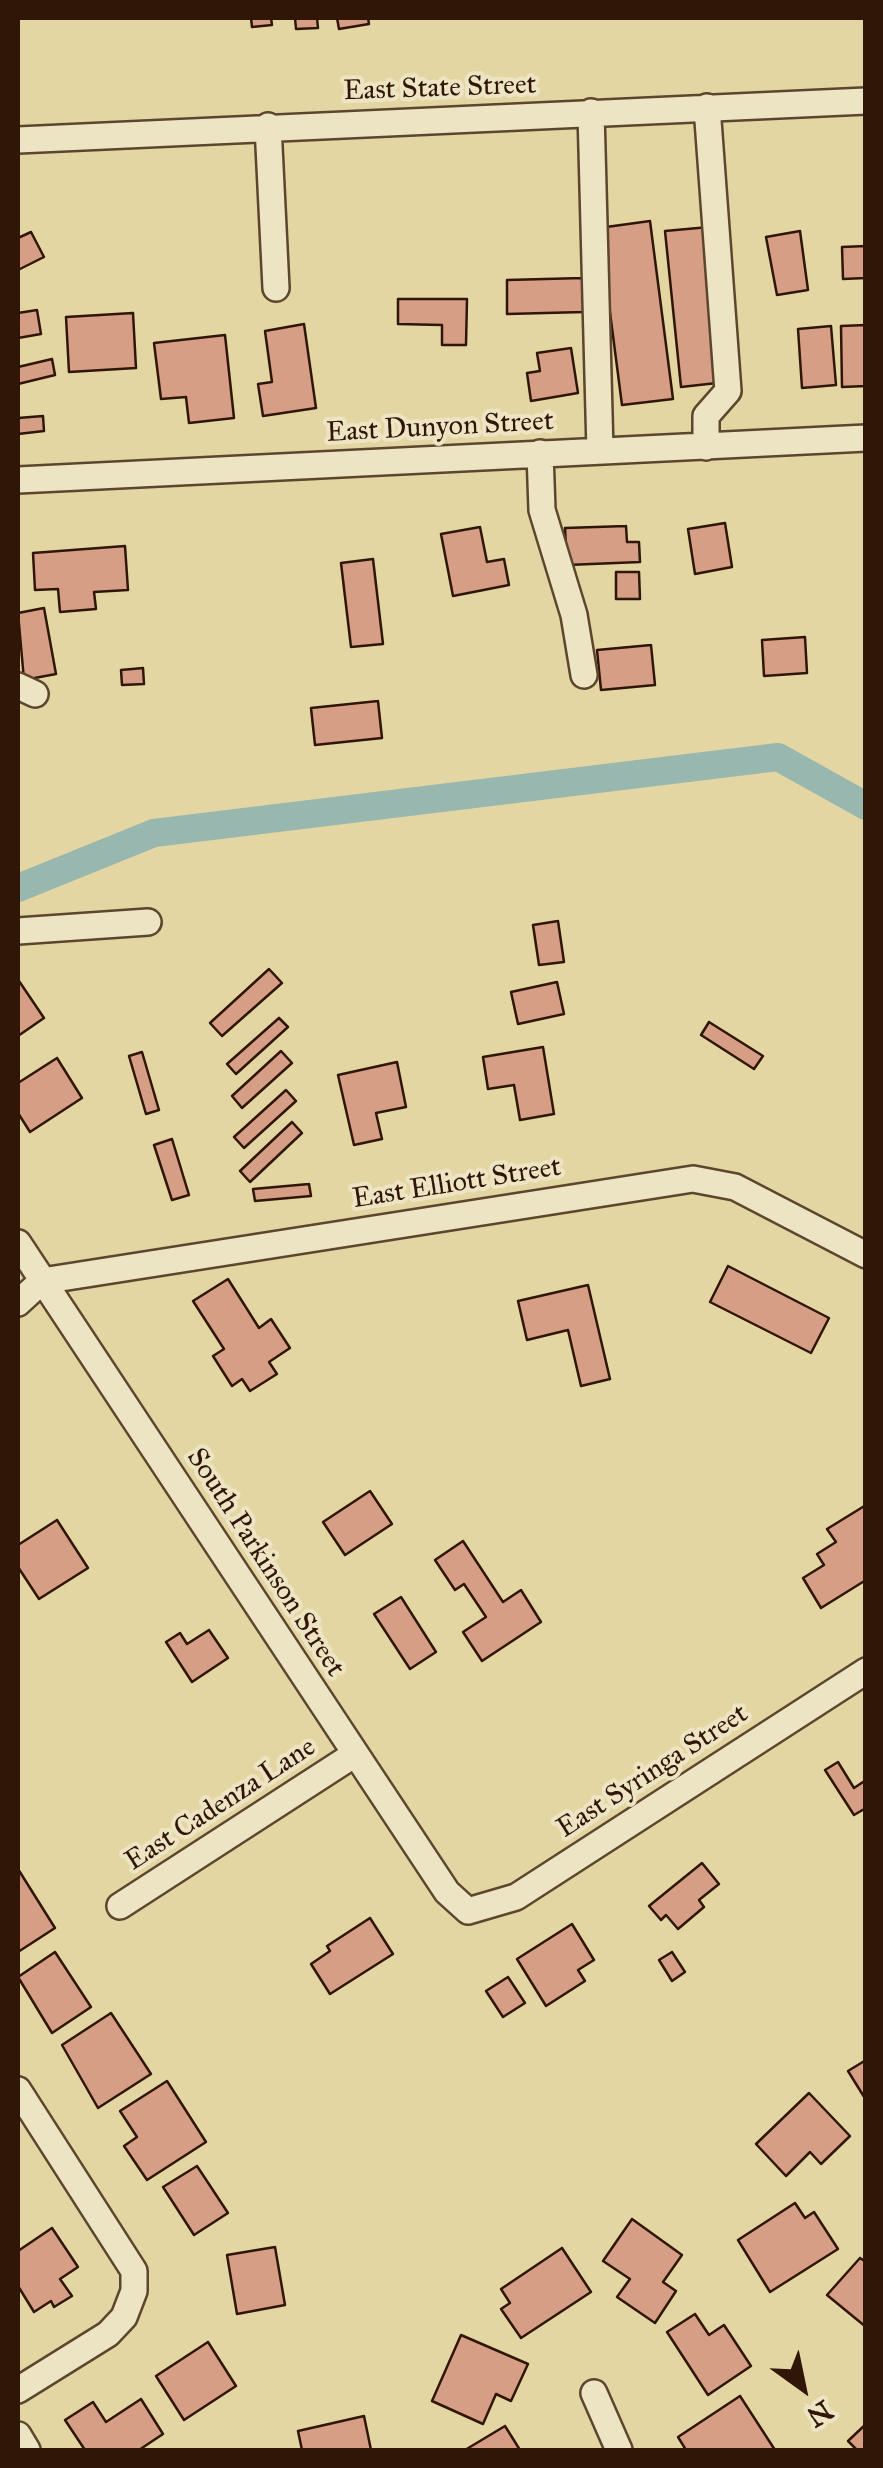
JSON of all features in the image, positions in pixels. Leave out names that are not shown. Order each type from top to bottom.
[{"type":"street","name":"East State Street","points":[[18,140],[866,100]]},
{"type":"street","points":[[706,447],[706,416],[728,391],[708,108]]},
{"type":"street","points":[[590,112],[600,451]]},
{"type":"street","points":[[268,126],[276,288]]},
{"type":"street","name":"East Dunyon Street","points":[[18,480],[866,438]]},
{"type":"street","points":[[540,453],[542,510],[574,615],[584,675]]},
{"type":"street","points":[[18,931],[148,922]]},
{"type":"street","name":"East Elliott Street","points":[[42,1281],[693,1178],[734,1186],[866,1255]]},
{"type":"street","name":"South Parkinson Street","points":[[18,1243],[447,1892],[468,1911]]},
{"type":"street","points":[[18,1302],[42,1281]]},
{"type":"street","name":"East Syringa Street","points":[[468,1911],[516,1897],[866,1671]]},
{"type":"street","name":"East Cadenza Lane","points":[[120,1906],[355,1754]]},
{"type":"street","points":[[18,2090],[134,2271],[134,2292],[124,2317],[108,2334],[18,2390]]},
{"type":"street","points":[[594,2393],[619,2450]]},
{"type":"street","points":[[18,2435],[27,2450]]},
{"type":"building","points":[[251,18],[271,18],[272,25],[252,27]]},
{"type":"building","points":[[295,18],[317,18],[318,28],[296,29]]},
{"type":"building","points":[[337,18],[368,18],[369,24],[339,29]]},
{"type":"building","points":[[650,221],[673,399],[622,405],[599,228]]},
{"type":"building","points":[[709,227],[726,382],[681,387],[665,231]]},
{"type":"building","points":[[800,231],[808,290],[777,295],[766,237]]},
{"type":"building","points":[[31,232],[44,257],[18,270],[18,238]]},
{"type":"building","points":[[866,246],[866,278],[843,279],[842,247]]},
{"type":"building","points":[[583,278],[584,312],[507,314],[507,280]]},
{"type":"building","points":[[398,299],[467,299],[466,345],[442,345],[442,325],[398,324]]},
{"type":"building","points":[[37,310],[41,334],[18,338],[18,313]]},
{"type":"building","points":[[133,313],[136,368],[69,372],[66,317]]},
{"type":"building","points":[[304,324],[316,408],[263,416],[258,384],[272,382],[265,331]]},
{"type":"building","points":[[866,325],[866,386],[842,387],[841,326]]},
{"type":"building","points":[[831,326],[836,385],[802,388],[798,329]]},
{"type":"building","points":[[225,335],[234,418],[189,423],[186,397],[161,399],[154,343]]},
{"type":"building","points":[[571,348],[578,393],[531,401],[527,373],[540,371],[537,353]]},
{"type":"building","points":[[52,359],[55,375],[18,384],[18,367]]},
{"type":"building","points":[[43,416],[44,431],[18,434],[18,418]]},
{"type":"building","points":[[725,523],[732,567],[695,574],[688,529]]},
{"type":"building","points":[[626,526],[627,542],[639,542],[640,562],[567,565],[565,528]]},
{"type":"building","points":[[480,527],[487,562],[504,559],[509,585],[453,596],[441,534]]},
{"type":"building","points":[[125,546],[128,590],[94,592],[96,609],[60,612],[58,589],[35,590],[33,553]]},
{"type":"building","points":[[373,559],[383,644],[351,647],[341,563]]},
{"type":"building","points":[[616,572],[639,572],[640,599],[616,599]]},
{"type":"building","points":[[44,608],[56,674],[24,680],[18,613]]},
{"type":"building","points":[[805,637],[807,673],[764,676],[762,640]]},
{"type":"building","points":[[651,645],[655,685],[601,690],[597,650]]},
{"type":"building","points":[[143,668],[144,684],[122,685],[121,670]]},
{"type":"building","points":[[378,701],[382,738],[315,745],[311,708]]},
{"type":"building","points":[[558,921],[564,962],[539,965],[533,925]]},
{"type":"building","points":[[269,969],[282,983],[222,1036],[210,1023]]},
{"type":"building","points":[[18,982],[44,1018],[18,1036]]},
{"type":"building","points":[[557,982],[564,1014],[518,1024],[511,992]]},
{"type":"building","points":[[279,1018],[288,1027],[236,1074],[227,1064]]},
{"type":"building","points":[[709,1022],[763,1056],[754,1069],[701,1035]]},
{"type":"building","points":[[543,1047],[554,1114],[520,1120],[514,1085],[488,1089],[483,1057]]},
{"type":"building","points":[[281,1051],[292,1063],[242,1108],[232,1096]]},
{"type":"building","points":[[142,1052],[159,1110],[146,1114],[129,1056]]},
{"type":"building","points":[[57,1058],[82,1098],[30,1132],[18,1113],[18,1083]]},
{"type":"building","points":[[397,1062],[406,1107],[376,1113],[382,1139],[354,1145],[338,1075]]},
{"type":"building","points":[[286,1090],[296,1101],[244,1148],[234,1137]]},
{"type":"building","points":[[292,1122],[302,1133],[250,1182],[240,1171]]},
{"type":"building","points":[[172,1139],[189,1195],[172,1200],[154,1145]]},
{"type":"building","points":[[309,1184],[311,1196],[255,1201],[253,1189]]},
{"type":"building","points":[[728,1266],[829,1318],[811,1353],[710,1302]]},
{"type":"building","points":[[228,1279],[259,1328],[271,1319],[290,1348],[269,1362],[277,1374],[250,1391],[242,1379],[232,1386],[213,1356],[224,1349],[193,1301]]},
{"type":"building","points":[[588,1285],[610,1379],[581,1386],[568,1330],[527,1340],[518,1301]]},
{"type":"building","points":[[370,1491],[392,1524],[345,1555],[323,1522]]},
{"type":"building","points":[[866,1505],[866,1580],[821,1608],[803,1578],[824,1565],[817,1554],[836,1542],[827,1529]]},
{"type":"building","points":[[57,1520],[88,1568],[39,1599],[18,1567],[18,1545]]},
{"type":"building","points":[[463,1541],[503,1602],[521,1590],[541,1622],[482,1661],[463,1632],[486,1617],[464,1584],[455,1590],[435,1560]]},
{"type":"building","points":[[401,1597],[436,1652],[410,1669],[374,1614]]},
{"type":"building","points":[[209,1630],[228,1658],[192,1682],[166,1642],[180,1633],[187,1644]]},
{"type":"building","points":[[838,1762],[854,1788],[863,1782],[866,1785],[866,1808],[854,1815],[825,1770]]},
{"type":"building","points":[[702,1863],[719,1884],[699,1900],[704,1907],[678,1929],[666,1915],[661,1920],[649,1906]]},
{"type":"building","points":[[18,1869],[55,1928],[18,1952]]},
{"type":"building","points":[[370,1918],[393,1954],[330,1994],[311,1964],[330,1951],[327,1946]]},
{"type":"building","points":[[572,1924],[594,1960],[578,1970],[585,1981],[546,2006],[517,1959]]},
{"type":"building","points":[[55,1952],[91,2007],[52,2033],[18,1977]]},
{"type":"building","points":[[672,1952],[685,1972],[672,1981],[659,1960]]},
{"type":"building","points":[[508,1977],[525,2003],[503,2017],[486,1991]]},
{"type":"building","points":[[111,2013],[151,2074],[98,2108],[62,2045]]},
{"type":"building","points":[[866,2060],[866,2100],[848,2071]]},
{"type":"building","points":[[167,2081],[206,2142],[147,2180],[124,2146],[137,2137],[120,2111]]},
{"type":"building","points":[[809,2093],[850,2136],[821,2164],[810,2152],[786,2176],[756,2144]]},
{"type":"building","points":[[197,2166],[228,2213],[194,2235],[163,2187]]},
{"type":"building","points":[[795,2203],[805,2218],[814,2212],[838,2249],[770,2292],[738,2240]]},
{"type":"building","points":[[632,2219],[682,2255],[663,2282],[676,2291],[655,2323],[617,2297],[630,2279],[603,2261]]},
{"type":"building","points":[[52,2228],[78,2267],[60,2279],[72,2296],[54,2307],[51,2301],[34,2312],[18,2286],[18,2251]]},
{"type":"building","points":[[275,2247],[285,2305],[237,2314],[227,2255]]},
{"type":"building","points":[[562,2248],[591,2292],[521,2338],[501,2309],[510,2303],[501,2289]]},
{"type":"building","points":[[860,2258],[866,2262],[866,2327],[827,2295]]},
{"type":"building","points":[[695,2314],[709,2335],[724,2325],[751,2366],[708,2395],[667,2332]]},
{"type":"building","points":[[461,2335],[528,2364],[511,2401],[496,2394],[483,2424],[432,2401]]},
{"type":"building","points":[[208,2342],[236,2386],[184,2420],[156,2376]]},
{"type":"building","points":[[740,2396],[775,2450],[686,2450],[678,2437]]},
{"type":"building","points":[[141,2399],[163,2434],[139,2450],[85,2450],[65,2420],[93,2402],[106,2422]]},
{"type":"building","points":[[364,2416],[371,2450],[302,2450],[298,2431]]},
{"type":"building","points":[[866,2424],[866,2450],[857,2450],[848,2441]]},
{"type":"building","points":[[505,2426],[520,2450],[465,2450]]},
{"type":"waterway","points":[[18,888],[154,833],[778,757],[866,806]]}]
